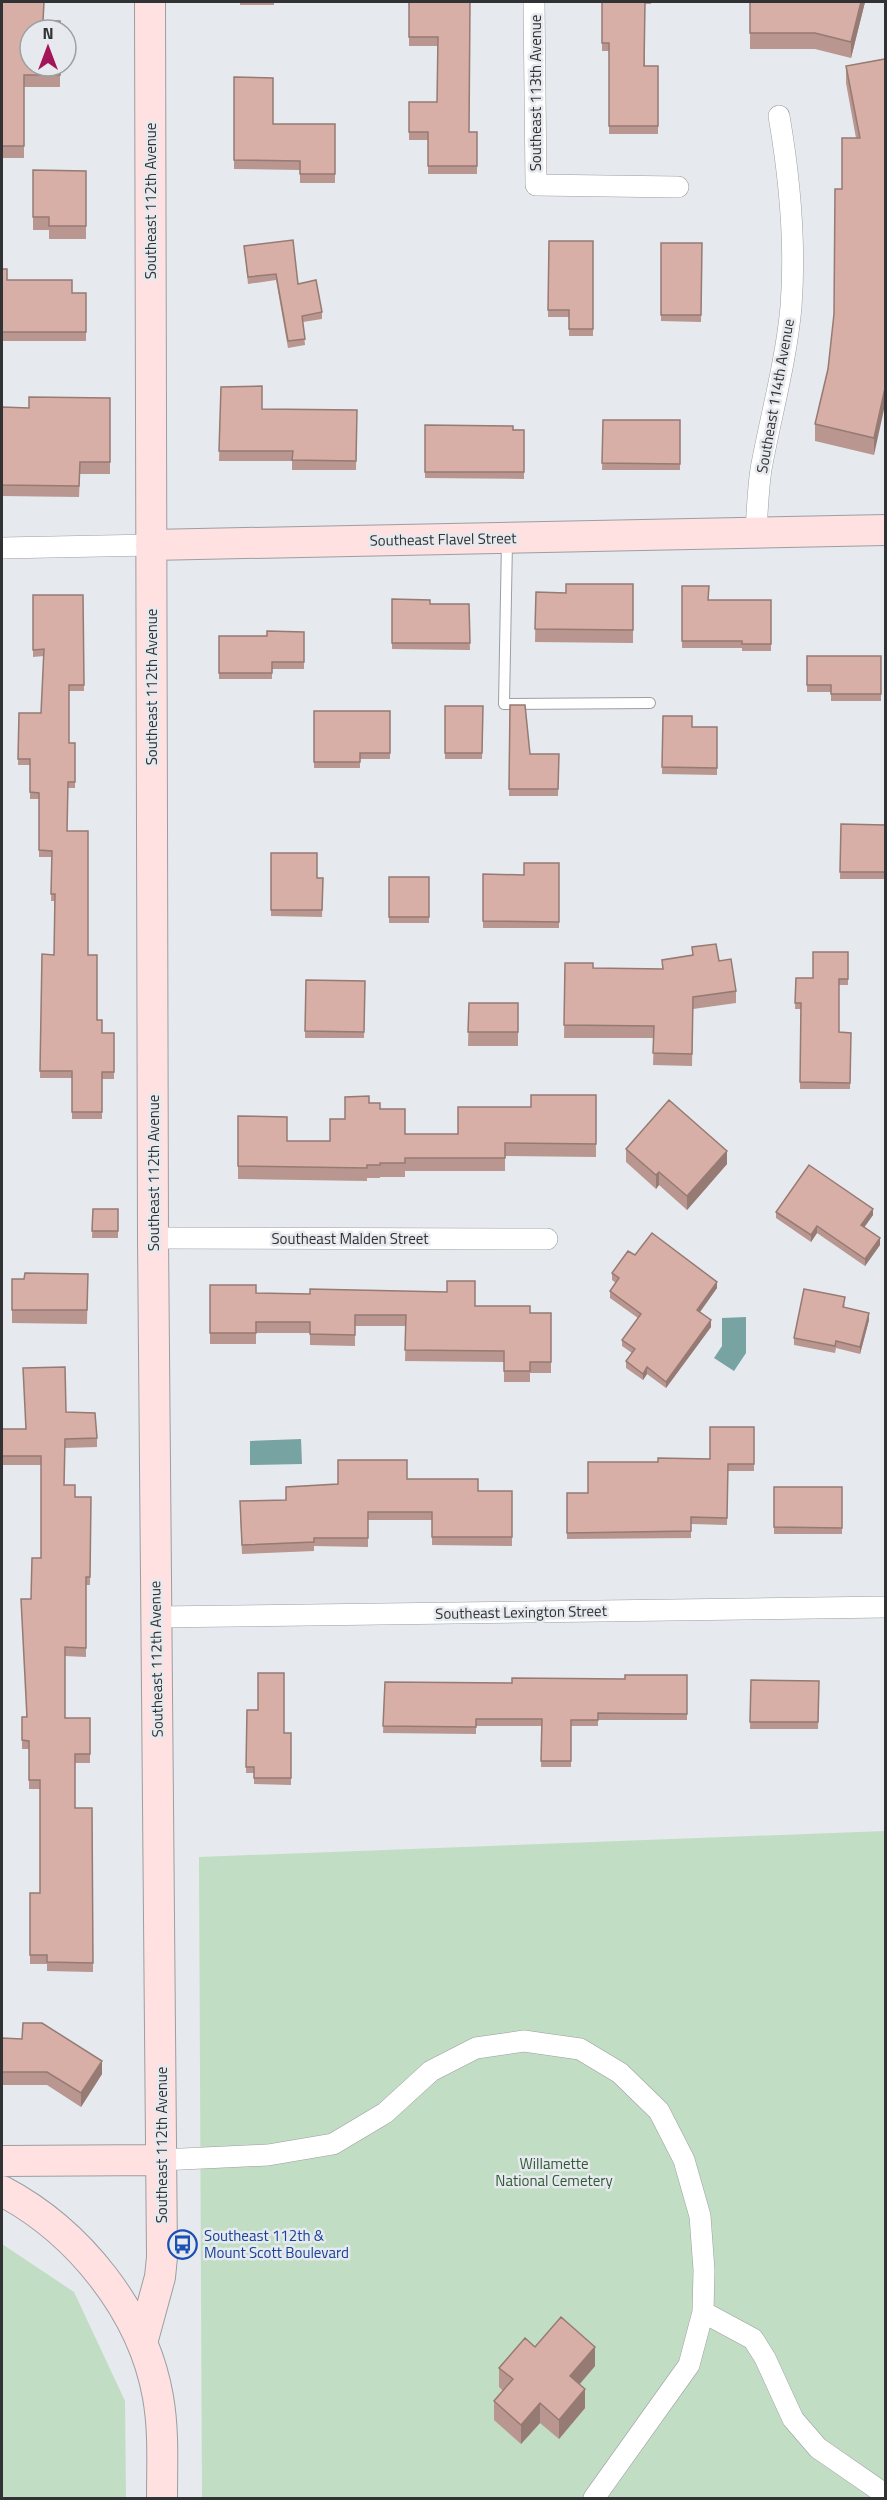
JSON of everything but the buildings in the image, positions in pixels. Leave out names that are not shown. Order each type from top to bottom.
[{"type":"main road","name":"Southeast 112th Avenue","points":[[142,2343],[160,2277],[162,2257],[153,1238],[150,2]]},
{"type":"main road","name":"Southeast Flavel Street","points":[[151,545],[885,530]]},
{"type":"main road","points":[[2,2161],[161,2160]]},
{"type":"main road","points":[[2,2191],[60,2231],[90,2261],[113,2292],[142,2343],[151,2369],[161,2416],[162,2499]]},
{"type":"street","name":"Southeast 113th Avenue","points":[[534,2],[536,185],[678,187]]},
{"type":"street","name":"Southeast 114th Avenue","points":[[756,533],[761,471],[780,384],[791,308],[793,239],[789,179],[779,116]]},
{"type":"street","name":"Southeast Flavel Street","points":[[2,548],[151,545]]},
{"type":"street","name":"Southeast Malden Street","points":[[153,1238],[547,1239]]},
{"type":"street","name":"Southeast Lexington Street","points":[[156,1617],[885,1607]]},
{"type":"street","points":[[161,2160],[268,2155],[333,2144],[385,2113],[431,2071],[476,2048],[524,2041],[580,2049],[620,2073],[659,2111],[684,2160],[700,2216],[704,2270],[703,2312],[689,2365],[594,2499]]},
{"type":"street","points":[[703,2312],[753,2339],[765,2358],[793,2419],[818,2448],[885,2495]]},
{"type":"lane","points":[[507,537],[504,704],[650,703]]},
{"type":"green space","name":"Willamette National Cemetery","points":[[885,1831],[885,2498],[202,2498],[199,1857]]},
{"type":"green space","points":[[2,2244],[74,2292],[125,2401],[126,2498],[2,2498]]},
{"type":"water","points":[[746,1317],[746,1353],[734,1371],[714,1358],[722,1346],[722,1318]]},
{"type":"water","points":[[301,1439],[302,1464],[250,1465],[250,1441]]},
{"type":"place","name":"Southeast 112th & Mount Scott Boulevard","points":[[183,2244]]}]
